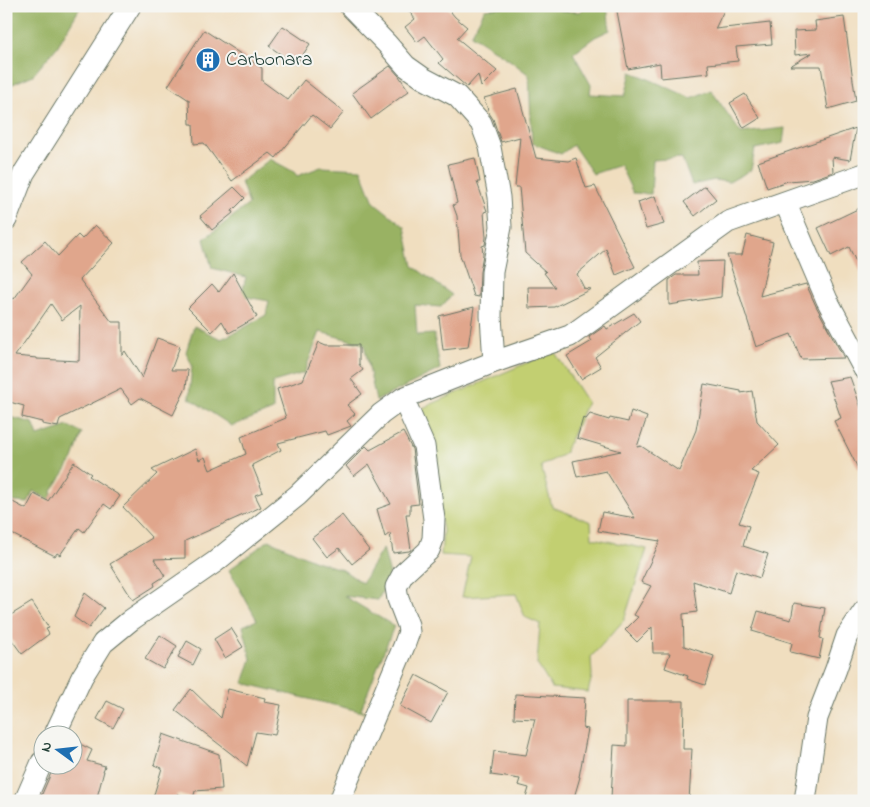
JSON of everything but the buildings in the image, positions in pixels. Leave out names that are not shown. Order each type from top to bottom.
[{"type":"street","points":[[6,220],[24,173],[130,6]]},
{"type":"street","points":[[350,6],[406,66],[423,78],[456,96],[481,123],[490,147],[499,197],[501,227],[492,272],[491,316],[494,362]]},
{"type":"street","points":[[60,724],[82,677],[103,643],[131,620],[215,562],[298,495],[381,414],[404,398],[494,362],[570,336],[728,222],[864,174]]},
{"type":"street","points":[[785,202],[827,300],[864,370]]},
{"type":"street","points":[[340,801],[404,646],[408,632],[408,625],[398,599],[396,587],[403,574],[429,550],[433,539],[434,519],[424,446],[404,398]]},
{"type":"street","points":[[805,801],[817,718],[847,636],[864,611]]},
{"type":"street","points":[[25,801],[37,774]]},
{"type":"green space","points":[[6,6],[81,6],[57,47],[33,75],[6,87]]},
{"type":"green space","points":[[510,6],[550,6],[563,11],[580,12],[586,6],[607,6],[610,30],[595,37],[573,53],[591,85],[590,94],[625,96],[631,72],[691,98],[711,90],[741,133],[785,128],[783,143],[755,149],[751,170],[729,182],[714,180],[692,185],[682,158],[653,160],[651,194],[633,193],[620,165],[593,174],[573,145],[561,154],[532,143],[529,75],[471,35],[485,9]]},
{"type":"green space","points":[[270,159],[294,172],[297,176],[321,167],[361,169],[374,202],[405,227],[413,266],[452,295],[441,307],[415,305],[417,335],[434,334],[440,369],[376,401],[364,344],[320,332],[304,373],[273,382],[273,410],[232,426],[189,398],[192,365],[186,352],[194,326],[221,339],[266,315],[269,301],[241,296],[246,277],[212,268],[204,239],[249,204],[241,182]]},
{"type":"green space","points":[[554,351],[587,402],[564,454],[541,466],[552,507],[591,522],[592,538],[647,549],[624,620],[591,657],[592,676],[588,692],[552,688],[537,664],[540,624],[525,617],[516,594],[462,597],[471,557],[441,555],[443,530],[418,410]]},
{"type":"green space","points":[[6,416],[33,423],[38,436],[68,426],[82,433],[73,459],[52,491],[50,500],[33,491],[28,503],[6,501]]},
{"type":"green space","points":[[269,540],[313,560],[343,570],[362,583],[383,548],[390,575],[378,600],[344,596],[394,626],[361,709],[367,713],[243,683],[251,659],[243,626],[257,620],[229,570]]},
{"type":"place","name":"Carbonara","points":[[208,60]]}]
